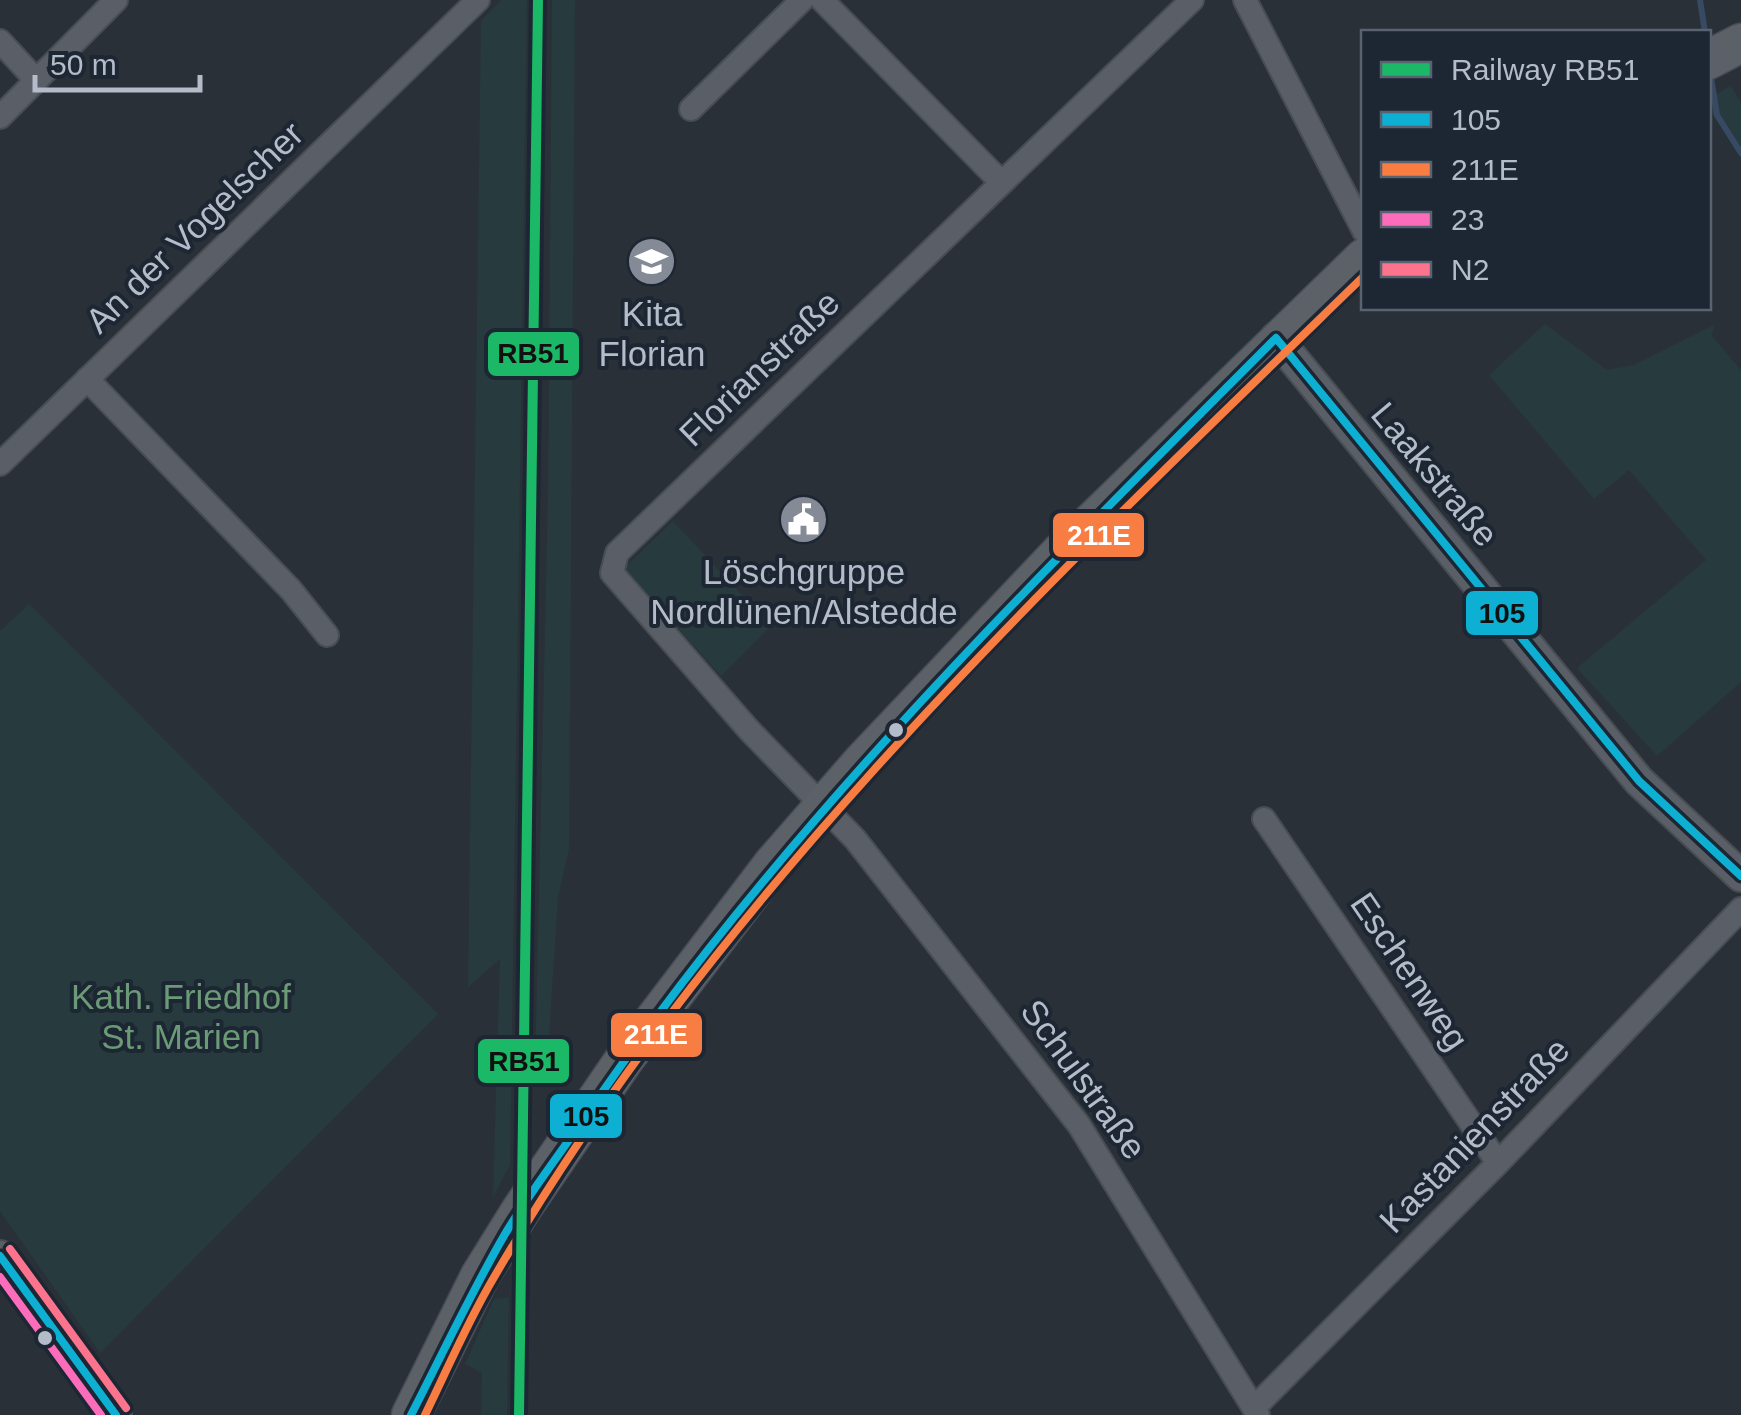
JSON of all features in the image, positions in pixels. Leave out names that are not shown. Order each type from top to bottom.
[{"type":"main road","points":[[411,1415],[480,1276],[521,1210],[694,966],[823,807],[1060,553],[1276,338],[1361,261]]},
{"type":"street","points":[[0,117],[116,0]]},
{"type":"street","name":"An der Vogelscher","points":[[0,464],[478,0]]},
{"type":"street","points":[[691,109],[802,0]]},
{"type":"street","points":[[822,0],[1001,182]]},
{"type":"street","name":"Florianstraße","points":[[823,807],[617,583],[612,563],[1192,0]]},
{"type":"street","points":[[1245,0],[1361,225]]},
{"type":"street","points":[[0,41],[36,80]]},
{"type":"street","name":"Laakstraße","points":[[1276,338],[1639,781],[1741,876]]},
{"type":"street","name":"An der Vogelscher","points":[[88,379],[278,576],[327,636]]},
{"type":"street","name":"Schulstraße","points":[[823,807],[854,839],[1079,1125],[1256,1412]]},
{"type":"street","name":"Eschenweg","points":[[1264,819],[1498,1163]]},
{"type":"street","name":"Kastanienstraße","points":[[1256,1412],[1741,908]]},
{"type":"street","points":[[0,1256],[116,1415]]},
{"type":"green space","points":[[501,0],[527,0],[510,1165],[493,1197],[500,959],[468,987],[481,21]]},
{"type":"green space","points":[[552,0],[575,0],[569,849],[558,897],[547,1069],[535,1071],[548,495]]},
{"type":"green space","points":[[1731,86],[1741,102],[1741,159],[1711,112],[1711,97]]},
{"type":"green space","points":[[1545,324],[1607,370],[1634,365],[1714,325],[1712,336],[1741,370],[1741,682],[1657,756],[1577,668],[1706,560],[1629,470],[1594,499],[1489,375]]},
{"type":"green space","points":[[673,521],[771,626],[721,676],[624,568]]},
{"type":"green space","name":"Kath. Friedhof St. Marien","points":[[29,604],[438,1014],[100,1353],[0,1211],[0,631]]},
{"type":"green space","points":[[509,1297],[507,1415],[481,1415],[482,1373],[465,1364],[494,1299]]},
{"type":"waterway","points":[[1700,0],[1705,30]]},
{"type":"waterway","points":[[1711,77],[1717,115],[1741,153]]},
{"type":"rail line","name":"RB51","points":[[519,1415],[538,0]]},
{"type":"transit line","name":"211E","points":[[425,1415],[493,1279],[582,1138],[679,1003],[784,873],[1008,627],[1361,279]]},
{"type":"transit line","name":"105","points":[[1276,338],[1639,781],[1741,876]]},
{"type":"transit line","name":"105","points":[[411,1415],[522,1207],[666,1004],[746,903],[829,804],[1003,614],[1276,338]]},
{"type":"transit line","name":"N2","points":[[10,1249],[126,1408]]},
{"type":"transit line","name":"105","points":[[0,1256],[116,1415]]},
{"type":"transit line","name":"23","points":[[0,1277],[101,1415]]},
{"type":"place","name":"Kita Florian","points":[[652,261]]},
{"type":"place","name":"Löschgruppe Nordlünen/Alstedde","points":[[804,519]]}]
